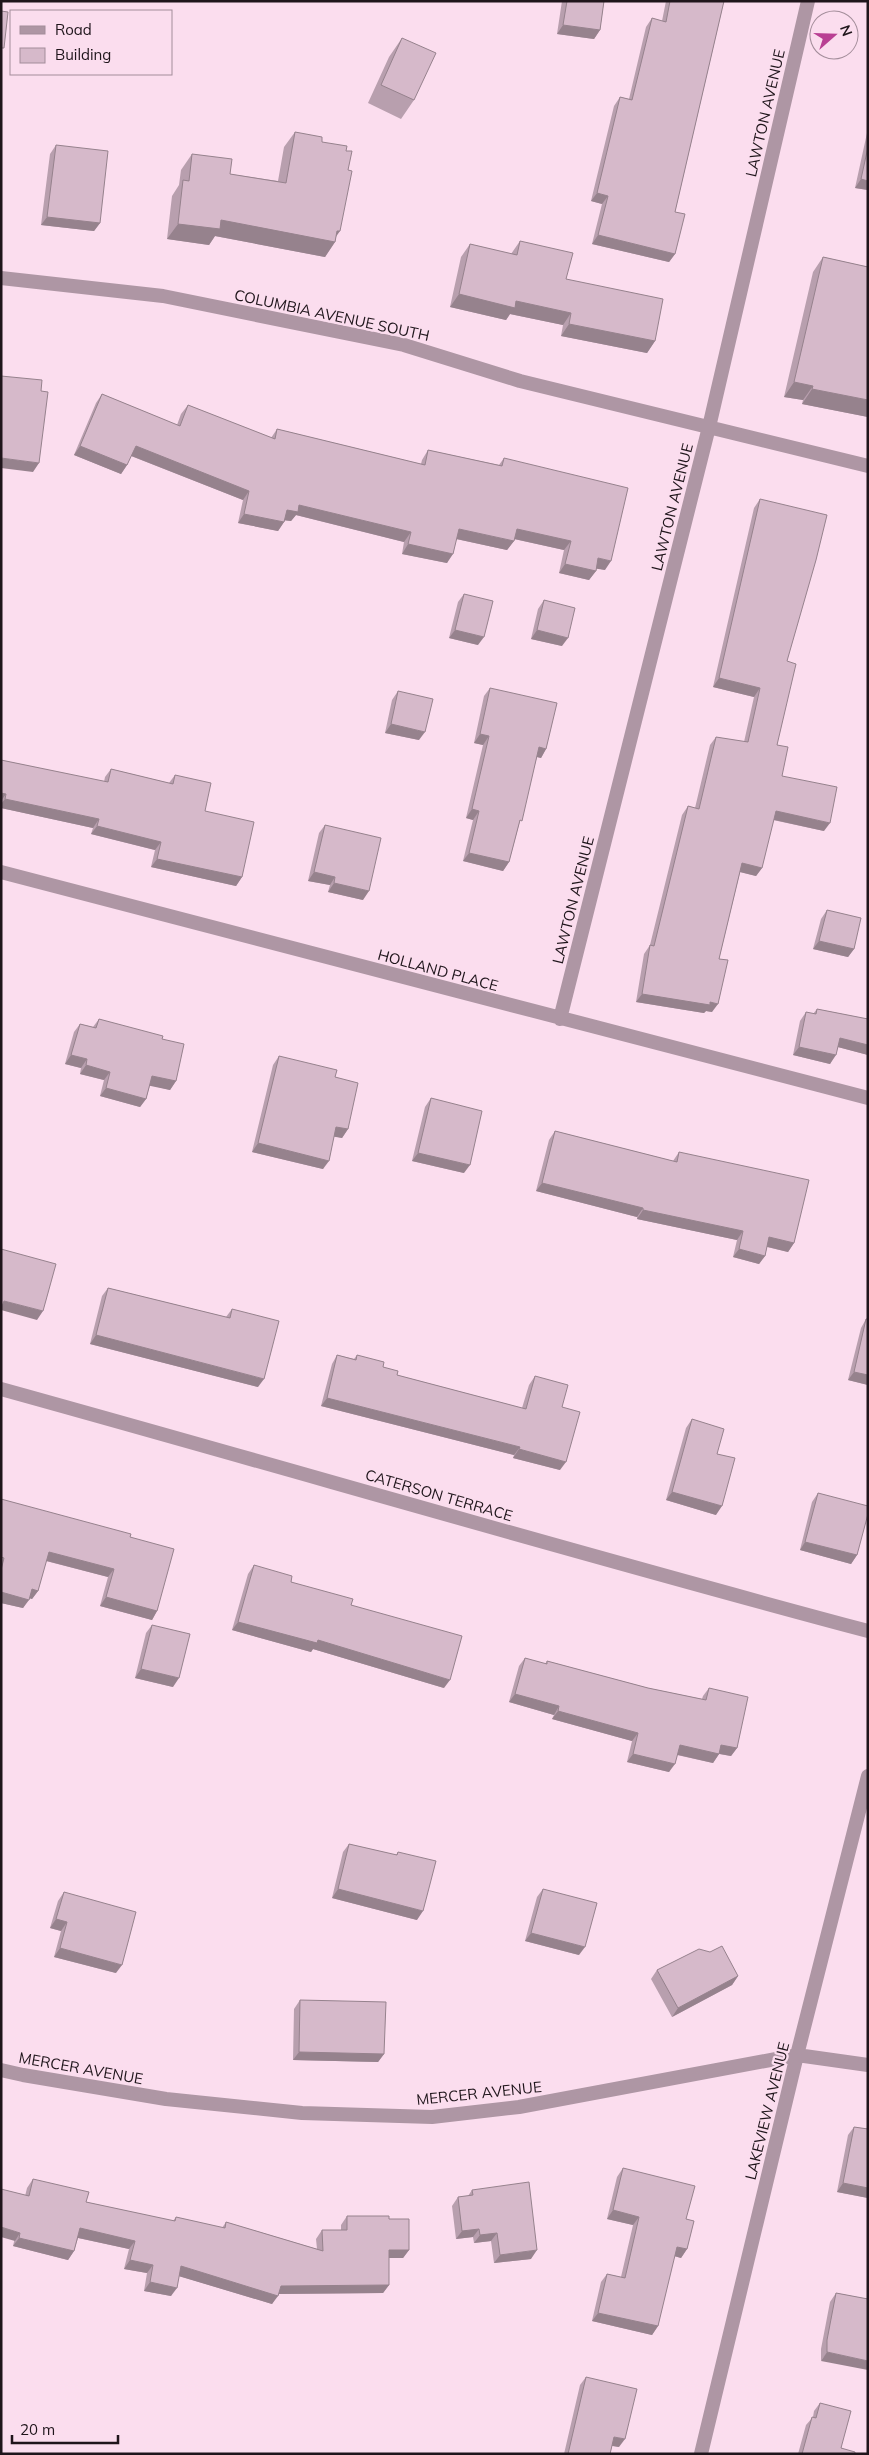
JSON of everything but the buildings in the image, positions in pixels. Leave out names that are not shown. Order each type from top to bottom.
[{"type":"street","name":"LAWTON AVENUE","points":[[560,1019],[709,427],[808,1]]},
{"type":"street","name":"COLUMBIA AVENUE SOUTH","points":[[1,278],[163,296],[404,345],[520,381],[868,466]]},
{"type":"street","name":"HOLLAND PLACE","points":[[1,872],[868,1098]]},
{"type":"street","name":"CATERSON TERRACE","points":[[1,1389],[380,1494],[617,1564],[868,1631]]},
{"type":"street","name":"LAKEVIEW AVENUE","points":[[701,2454],[796,2054],[868,1776]]},
{"type":"street","name":"MERCER AVENUE","points":[[1,2070],[23,2076],[175,2100],[302,2113],[432,2117],[519,2107],[796,2054],[868,2064]]}]
